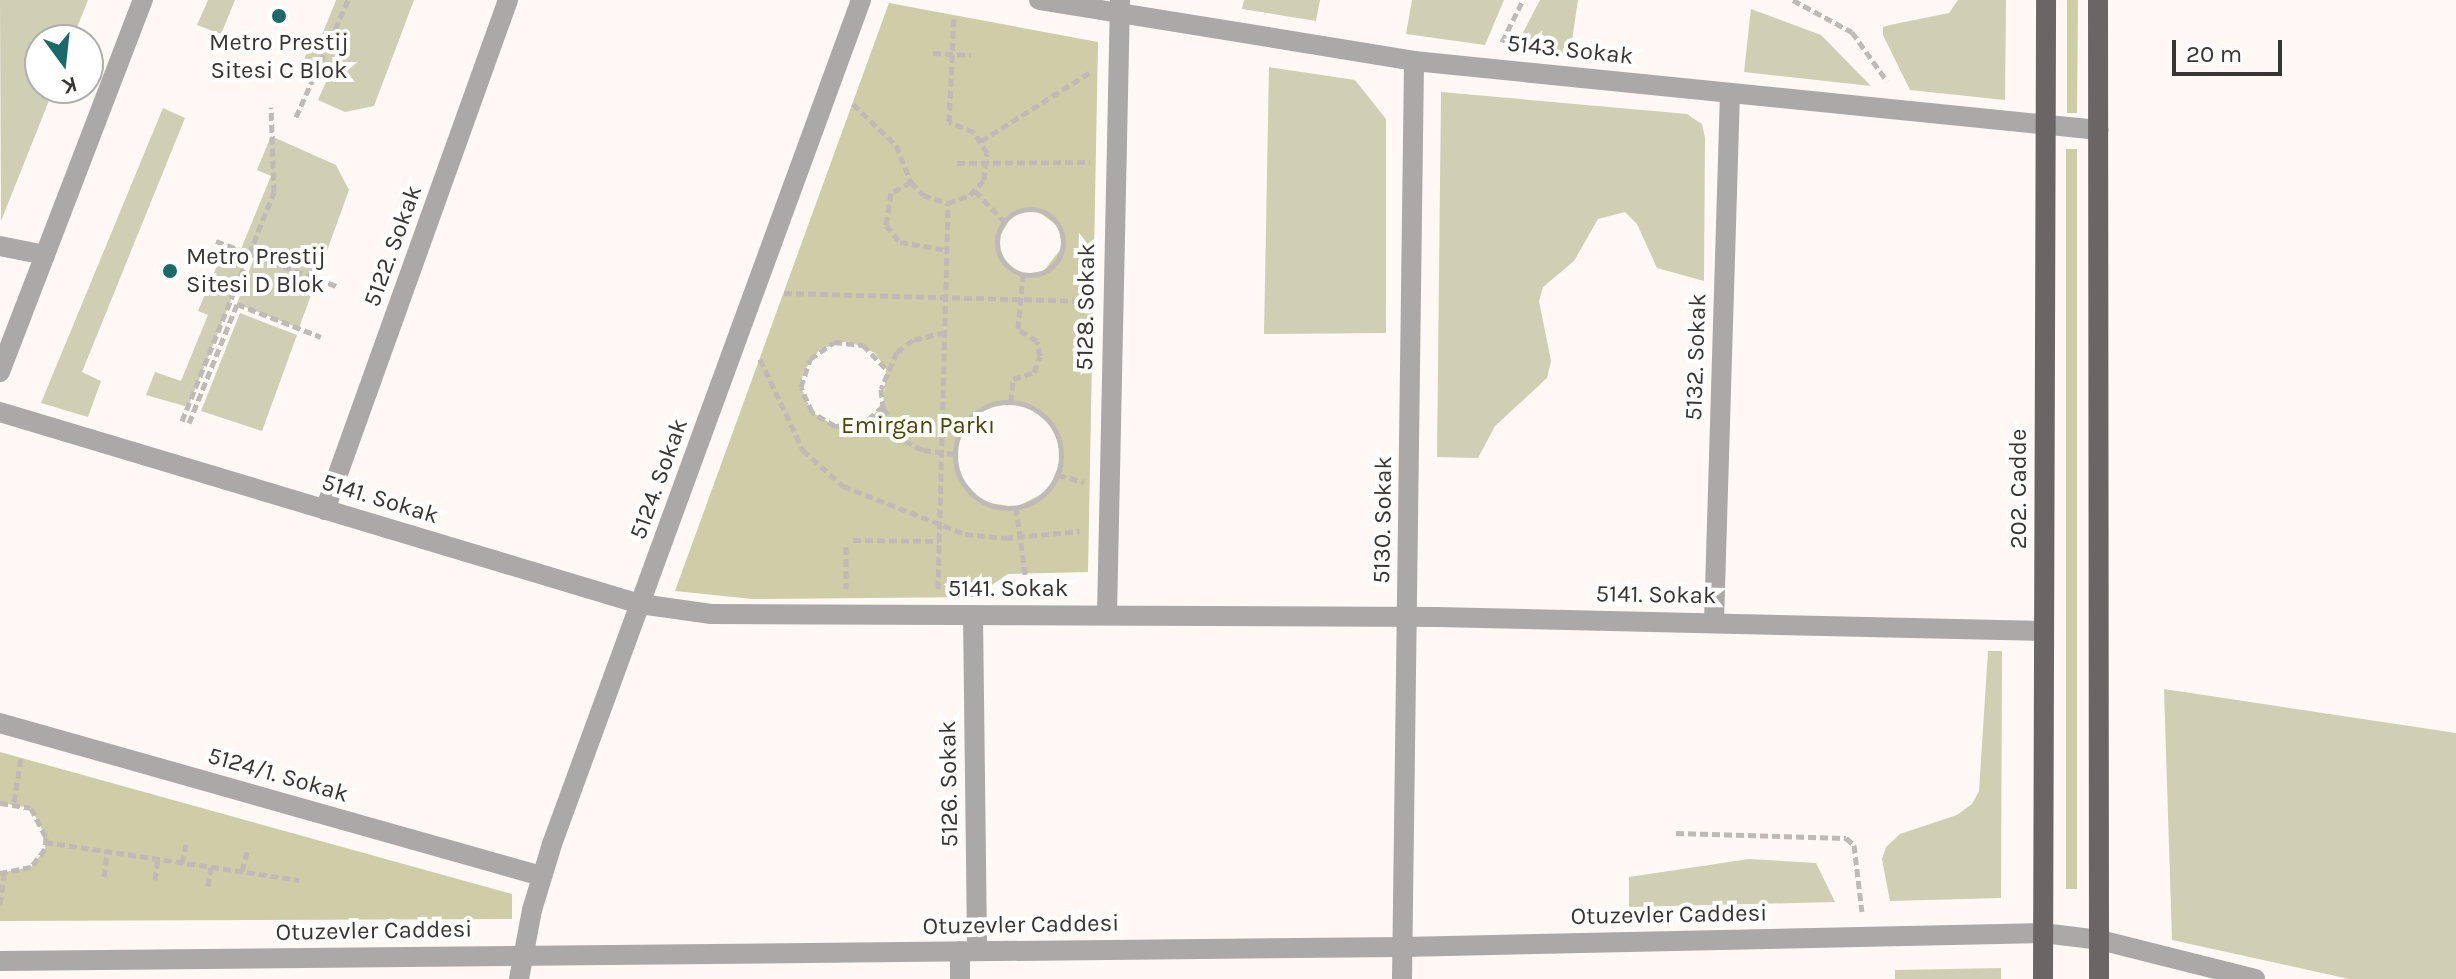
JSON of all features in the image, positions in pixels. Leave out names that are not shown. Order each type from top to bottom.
[{"type":"main road","name":"202. Cadde","points":[[2043,979],[2046,0]]},
{"type":"main road","points":[[2098,0],[2099,979]]},
{"type":"street","points":[[0,372],[143,0]]},
{"type":"street","name":"5122. Sokak","points":[[325,510],[508,0]]},
{"type":"street","name":"5124. Sokak","points":[[519,979],[541,876],[861,0]]},
{"type":"street","name":"5143. Sokak","points":[[1039,0],[1119,8],[1414,61],[2099,130]]},
{"type":"street","name":"5128. Sokak","points":[[1107,615],[1119,8]]},
{"type":"street","name":"5130. Sokak","points":[[1402,979],[1414,61]]},
{"type":"street","name":"5132. Sokak","points":[[1714,622],[1730,93]]},
{"type":"street","points":[[0,246],[45,255]]},
{"type":"street","name":"5141. Sokak","points":[[0,412],[640,604],[754,616],[1408,617],[2044,631]]},
{"type":"street","name":"5126. Sokak","points":[[960,979],[969,951],[973,615]]},
{"type":"street","name":"5124/1. Sokak","points":[[0,723],[541,876]]},
{"type":"street","name":"Otuzevler Caddesi","points":[[0,961],[1403,947],[2043,933],[2100,940],[2255,979]]},
{"type":"path","points":[[296,117],[348,0]]},
{"type":"path","points":[[1490,68],[1523,0]]},
{"type":"path","points":[[1793,0],[1861,41],[1902,111]]},
{"type":"path","points":[[853,104],[896,145],[911,182],[923,195],[948,203],[975,191],[987,163],[981,141],[966,126],[949,122],[954,15]]},
{"type":"path","points":[[933,53],[971,55]]},
{"type":"path","points":[[981,141],[1098,67]]},
{"type":"path","points":[[182,421],[276,186],[271,107]]},
{"type":"path","points":[[957,163],[1095,162]]},
{"type":"path","points":[[911,182],[891,193],[886,225],[900,242],[947,250]]},
{"type":"path","points":[[975,191],[1004,221]]},
{"type":"path","points":[[937,598],[948,203]]},
{"type":"path","points":[[1035,209],[1059,227],[1059,257],[1044,271],[1023,274],[1013,270],[999,253],[997,242],[1004,221],[1035,209]]},
{"type":"path","points":[[216,241],[339,287]]},
{"type":"path","points":[[1011,402],[1013,379],[1034,372],[1040,356],[1037,341],[1018,329],[1023,274]]},
{"type":"path","points":[[783,293],[1093,301]]},
{"type":"path","points":[[189,423],[237,304],[321,337]]},
{"type":"path","points":[[945,332],[913,340],[886,369],[883,406],[905,441],[942,454],[955,454]]},
{"type":"path","points":[[883,406],[863,424],[835,426],[812,412],[801,387],[810,359],[834,342],[863,345],[886,369]]},
{"type":"path","points":[[760,358],[791,431],[828,477],[940,525],[979,537],[1020,537],[1089,530]]},
{"type":"path","points":[[1011,402],[1038,410],[1052,423],[1062,458],[1058,475],[1034,502],[1016,507],[999,507],[969,491],[960,477],[955,454],[962,428],[973,415],[987,405],[1011,402]]},
{"type":"path","points":[[1058,475],[1089,483]]},
{"type":"path","points":[[1016,507],[1025,574]]},
{"type":"path","points":[[853,540],[939,541]]},
{"type":"path","points":[[846,546],[846,598]]},
{"type":"path","points":[[14,802],[25,730]]},
{"type":"path","points":[[0,803],[14,802],[39,816],[45,842],[31,867],[2,873],[0,904]]},
{"type":"path","points":[[1676,833],[1846,838],[1854,845],[1865,937]]},
{"type":"path","points":[[45,842],[299,880]]},
{"type":"path","points":[[182,863],[186,844]]},
{"type":"path","points":[[104,877],[107,852]]},
{"type":"path","points":[[242,871],[247,852]]},
{"type":"path","points":[[155,880],[158,859]]},
{"type":"path","points":[[208,886],[211,867]]},
{"type":"shaded area","points":[[0,0],[88,0],[78,24],[24,24],[24,104],[48,104],[1,221]]},
{"type":"shaded area","points":[[208,0],[235,0],[221,34],[197,25]]},
{"type":"shaded area","points":[[336,0],[414,0],[374,106],[345,112],[318,100],[326,82],[300,70],[309,47],[316,50]]},
{"type":"shaded area","points":[[1244,0],[1320,0],[1316,21],[1242,9]]},
{"type":"shaded area","points":[[1412,0],[1504,0],[1485,45],[1406,34]]},
{"type":"shaded area","points":[[1540,0],[1578,0],[1570,54],[1515,48]]},
{"type":"shaded area","points":[[1958,0],[2006,0],[2005,100],[1910,90],[1883,35],[1883,27],[1949,13]]},
{"type":"shaded area","points":[[1751,9],[1821,35],[1871,86],[1744,72]]},
{"type":"shaded area","points":[[1269,67],[1355,80],[1386,119],[1386,333],[1264,334]]},
{"type":"shaded area","points":[[1441,92],[1687,114],[1702,124],[1705,138],[1704,281],[1657,268],[1637,224],[1625,212],[1598,219],[1574,261],[1543,287],[1539,301],[1551,361],[1547,378],[1495,426],[1478,458],[1437,457]]},
{"type":"shaded area","points":[[163,108],[185,118],[82,372],[101,381],[88,417],[41,403]]},
{"type":"shaded area","points":[[271,136],[336,165],[349,190],[299,328],[237,304],[255,255],[250,253],[188,407],[146,395],[155,372],[181,381],[208,315],[198,311],[226,244],[241,249],[271,176],[257,170]]},
{"type":"shaded area","points":[[240,313],[297,335],[262,431],[201,411]]},
{"type":"shaded area","points":[[1988,651],[2002,651],[2001,898],[1890,901],[1882,859],[1886,847],[1900,834],[1957,815],[1972,804],[1979,791]]},
{"type":"shaded area","points":[[2164,689],[2456,733],[2456,979],[2349,979],[2172,940]]},
{"type":"shaded area","points":[[1749,859],[1816,863],[1835,902],[1629,907],[1629,877]]},
{"type":"shaded area","points":[[2001,968],[2001,979],[1895,979],[1895,970]]},
{"type":"green space","points":[[2067,0],[2078,0],[2077,113],[2067,113]]},
{"type":"green space","name":"Emirgan Parkı","points":[[889,3],[1098,42],[1088,572],[1008,574],[974,597],[752,599],[675,591]],"holes":[[[1035,209],[1059,227],[1062,247],[1044,271],[1023,274],[1004,263],[997,241],[1013,214]],[[848,341],[875,353],[886,369],[883,406],[863,424],[849,428],[835,426],[812,412],[801,387],[803,372],[820,349]],[[1003,402],[1038,410],[1052,423],[1062,457],[1048,491],[1016,507],[983,502],[960,477],[955,461],[962,428],[987,405]]]},
{"type":"green space","points":[[2066,149],[2077,149],[2077,889],[2066,889]]},
{"type":"green space","points":[[0,752],[512,894],[512,919],[0,921],[0,873],[31,867],[45,849],[46,837],[31,808],[0,803]]},
{"type":"place","name":"Metro Prestij Sitesi C Blok","points":[[279,16]]},
{"type":"place","name":"Metro Prestij Sitesi D Blok","points":[[170,271]]}]
